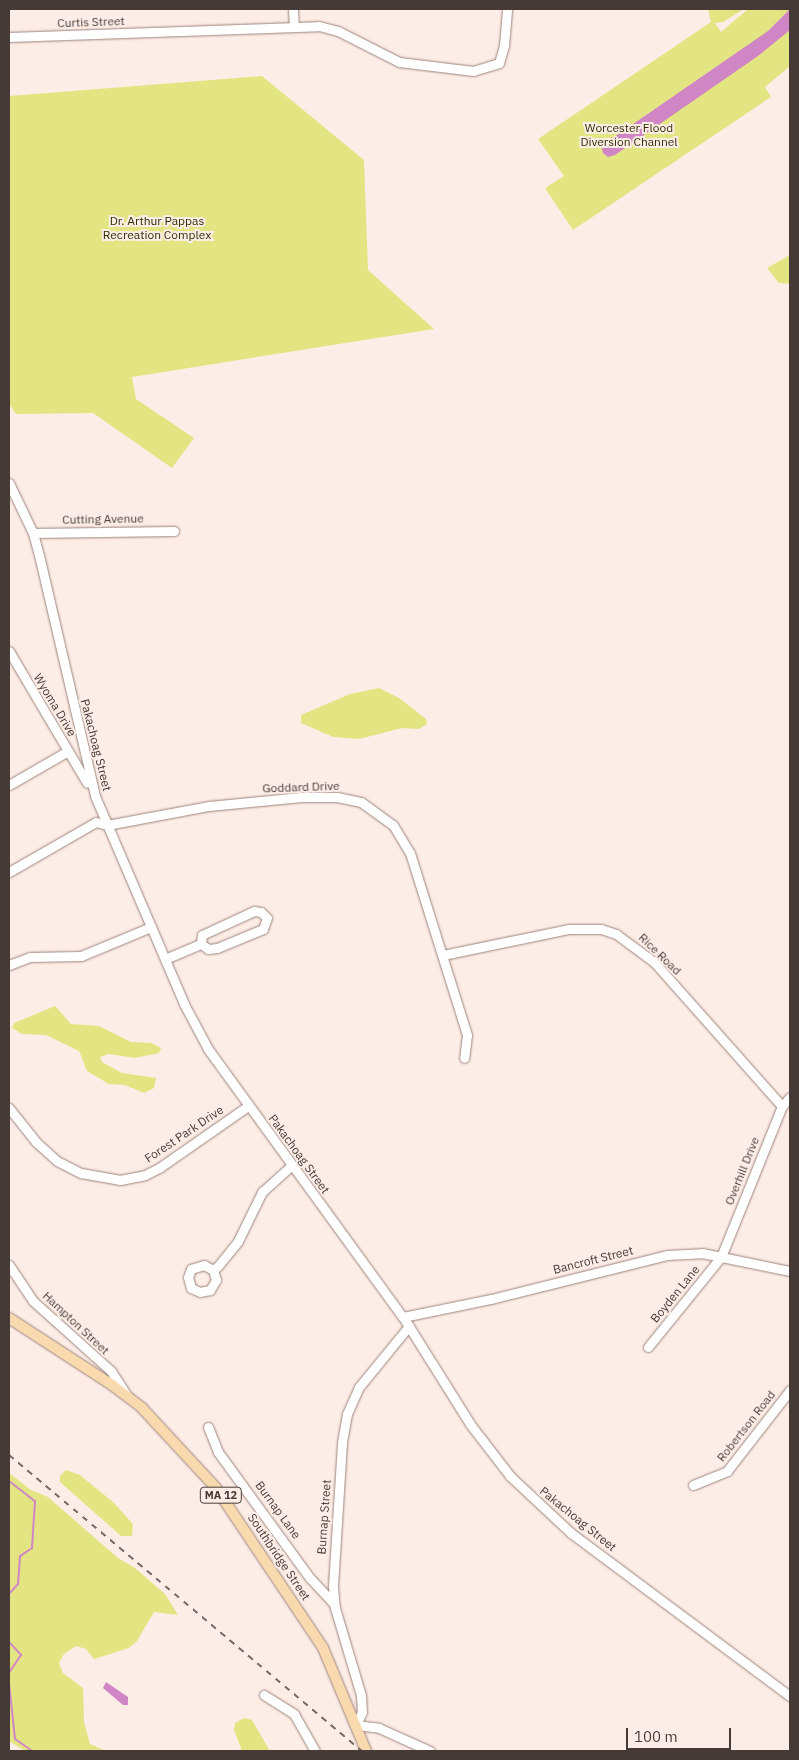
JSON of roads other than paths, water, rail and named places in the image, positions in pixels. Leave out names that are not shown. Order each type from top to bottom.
[{"type":"main road","name":"Southbridge Street","points":[[9,1318],[128,1397],[194,1461],[243,1524],[323,1648],[366,1751]]},
{"type":"street","points":[[293,9],[294,26]]},
{"type":"street","name":"Curtis Street","points":[[9,37],[294,26],[331,28],[399,62],[464,71],[494,67],[499,62],[504,45],[507,9]]},
{"type":"street","name":"Pakachoag Street","points":[[9,483],[32,533],[95,796],[199,1035],[248,1106],[403,1317],[478,1436],[536,1503],[586,1544],[790,1696]]},
{"type":"street","name":"Cutting Avenue","points":[[32,533],[174,531]]},
{"type":"street","name":"Wyoma Drive","points":[[9,651],[95,796]]},
{"type":"street","points":[[9,785],[68,751]]},
{"type":"street","name":"Goddard Drive","points":[[9,872],[96,822],[107,825],[218,805],[320,796],[361,802],[388,819],[407,845],[468,1036],[464,1058]]},
{"type":"street","points":[[254,911],[261,912],[267,918],[263,929],[217,948],[208,949],[201,944],[202,936],[254,911]]},
{"type":"street","points":[[9,965],[30,958],[81,956],[151,927]]},
{"type":"street","name":"Rice Road","points":[[443,955],[568,929],[601,929],[616,934],[654,962],[782,1106]]},
{"type":"street","points":[[165,959],[201,944]]},
{"type":"street","name":"Overhill Drive","points":[[721,1257],[782,1106],[790,1097]]},
{"type":"street","name":"Forest Park Drive","points":[[9,1108],[36,1142],[56,1161],[81,1173],[120,1180],[145,1175],[159,1168],[248,1106]]},
{"type":"street","points":[[213,1270],[238,1241],[262,1192],[292,1165]]},
{"type":"street","name":"Bancroft Street","points":[[403,1317],[491,1299],[655,1258],[693,1253],[790,1271]]},
{"type":"street","name":"Boyden Lane","points":[[648,1347],[721,1257]]},
{"type":"street","name":"Hampton Street","points":[[9,1265],[33,1301],[111,1371],[128,1397]]},
{"type":"street","name":"Burnap Street","points":[[358,1730],[362,1712],[361,1695],[334,1604],[332,1570],[346,1414],[359,1387],[409,1326]]},
{"type":"street","name":"Robertson Road","points":[[693,1485],[727,1472],[790,1390]]},
{"type":"street","name":"Burnap Lane","points":[[208,1427],[218,1452],[310,1578],[334,1604]]},
{"type":"street","points":[[264,1695],[294,1714],[315,1751]]},
{"type":"street","points":[[358,1730],[379,1728],[430,1751]]},
{"type":"waterway","points":[[9,1481],[35,1501],[32,1548],[20,1556],[18,1584],[9,1594]]},
{"type":"waterway","points":[[9,1642],[21,1655],[9,1673]]},
{"type":"waterway","points":[[9,1683],[15,1739],[32,1751]]},
{"type":"railway","points":[[9,1455],[362,1751]]},
{"type":"park label","name":"Worcester Flood Diversion Channel","points":[[629,135]]},
{"type":"park label","name":"Dr. Arthur Pappas Recreation Complex","points":[[157,228]]}]
